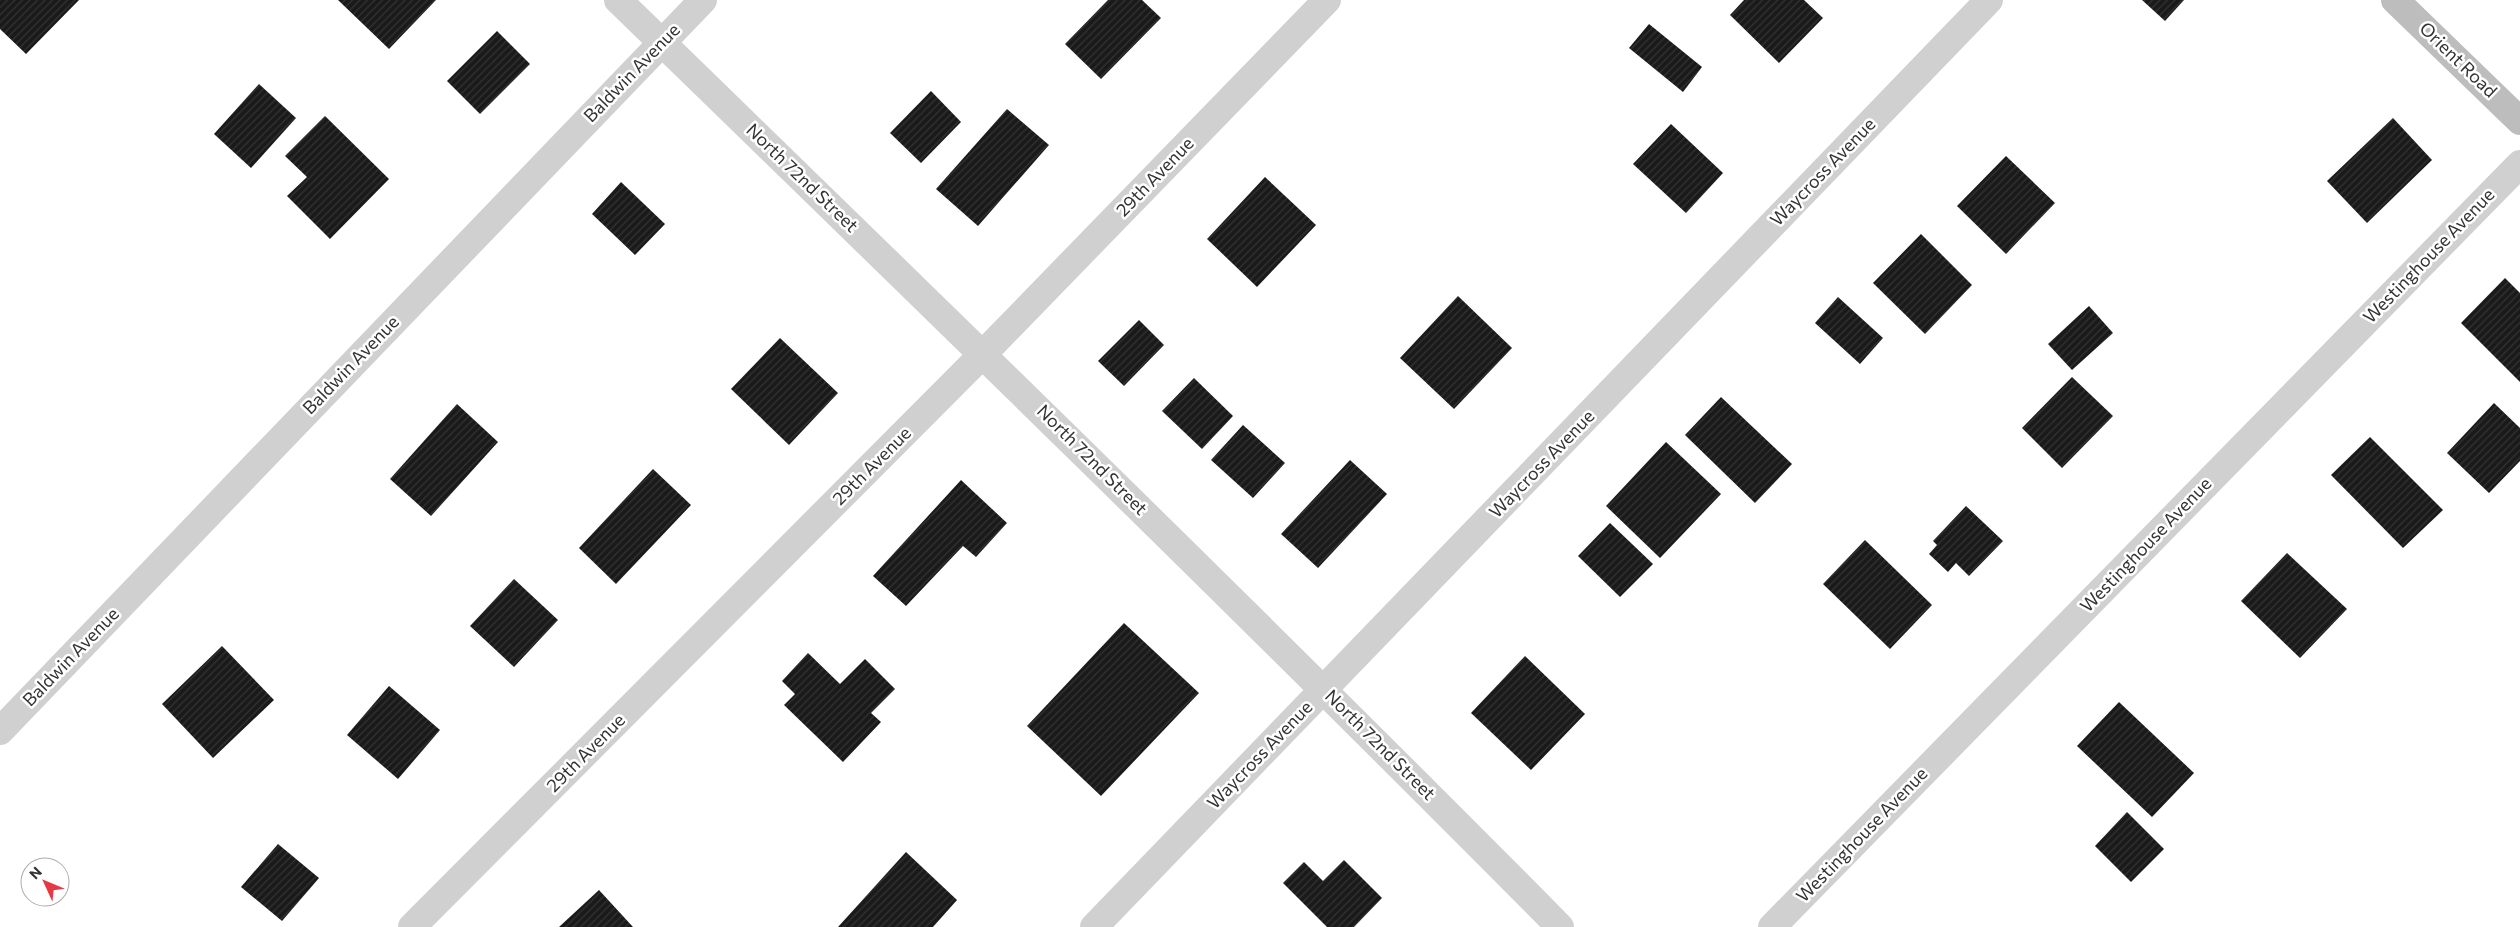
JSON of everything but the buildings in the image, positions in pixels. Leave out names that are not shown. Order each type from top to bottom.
[{"type":"street","name":"North 72nd Street","points":[[618,0],[984,354],[1324,689],[1560,927]]},
{"type":"street","name":"Baldwin Avenue","points":[[0,731],[703,0]]},
{"type":"street","name":"29th Avenue","points":[[412,927],[984,354],[1327,0]]},
{"type":"street","name":"Waycross Avenue","points":[[1094,927],[1989,0]]},
{"type":"street","name":"Orient Road","points":[[2396,0],[2520,121]]},
{"type":"street","name":"Westinghouse Avenue","points":[[1772,927],[2520,164]]}]
